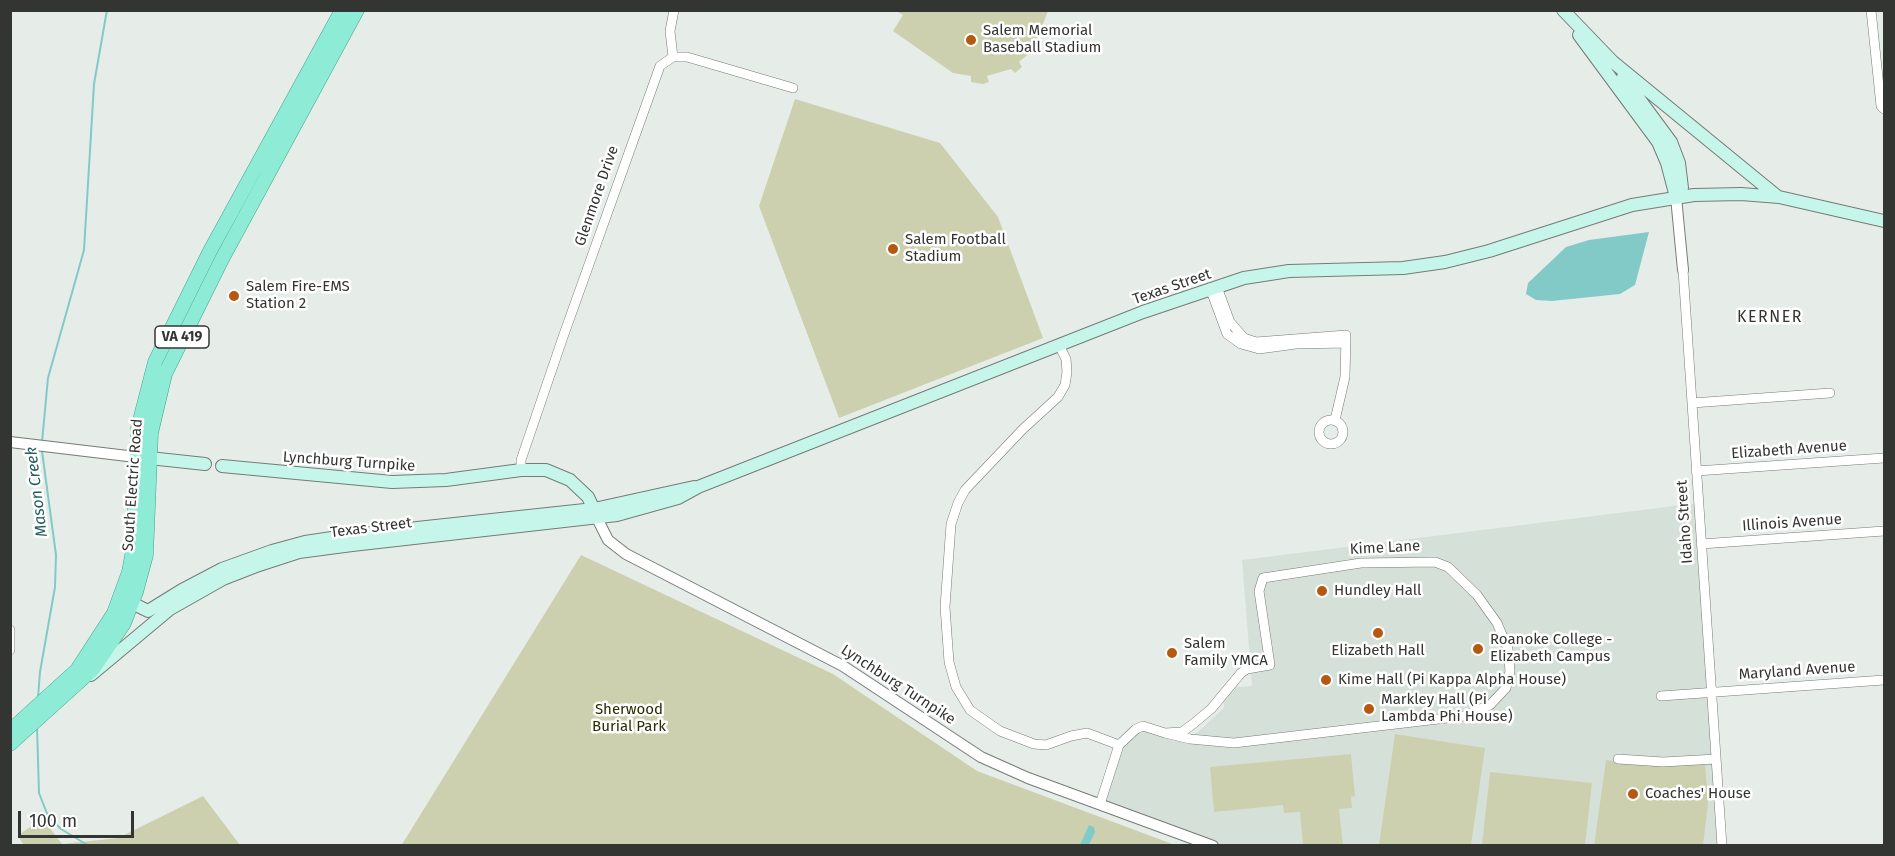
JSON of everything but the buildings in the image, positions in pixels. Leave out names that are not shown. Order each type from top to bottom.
[{"type":"main road","name":"South Electric Road","points":[[10,731],[57,696],[80,683],[113,641],[132,603],[146,555],[141,411],[164,343],[210,251],[342,10]]},
{"type":"main road","name":"South Electric Road","points":[[10,744],[57,696],[94,648],[122,592],[133,550],[143,457],[155,407],[174,351],[357,10]]},
{"type":"main road","points":[[1563,10],[1613,62],[1779,197]]},
{"type":"main road","points":[[1563,10],[1596,60],[1658,142],[1667,163],[1676,197]]},
{"type":"main road","points":[[1613,62],[1671,142],[1679,163],[1683,188],[1676,197]]},
{"type":"main road","name":"Texas Street","points":[[80,683],[170,609],[223,579],[278,558],[351,545],[596,513],[678,498],[698,487],[1059,345],[1244,278],[1289,271],[1403,268],[1445,262],[1489,251],[1632,205],[1676,197],[1741,194],[1779,197],[1884,221]]},
{"type":"main road","points":[[143,457],[205,464]]},
{"type":"main road","name":"Lynchburg Turnpike","points":[[222,466],[392,482],[446,480],[521,470],[553,471],[577,487],[584,503],[596,513]]},
{"type":"main road","name":"Texas Street","points":[[132,603],[148,611],[222,569],[305,542],[352,535],[596,513]]},
{"type":"street","points":[[674,10],[670,31],[673,57],[687,57],[793,88]]},
{"type":"street","points":[[1871,10],[1881,106],[1884,109]]},
{"type":"street","name":"Glenmore Drive","points":[[521,470],[521,460],[656,73],[673,57]]},
{"type":"street","name":"Idaho Street","points":[[1676,197],[1683,270],[1722,846]]},
{"type":"street","points":[[1214,287],[1227,334],[1241,344],[1259,349],[1346,339],[1345,377],[1335,420]]},
{"type":"street","points":[[1059,345],[1066,359],[1067,372],[1065,385],[1058,397],[965,490],[951,524],[945,607],[949,662],[956,687],[970,710],[1000,731],[1035,744],[1046,745],[1079,733],[1087,733],[1119,745],[1100,804]]},
{"type":"street","points":[[1692,403],[1830,393]]},
{"type":"street","points":[[14,442],[143,457]]},
{"type":"street","name":"Elizabeth Avenue","points":[[1696,471],[1884,458]]},
{"type":"street","name":"Lynchburg Turnpike","points":[[596,513],[608,540],[626,554],[843,666],[981,757],[1028,778],[1213,846]]},
{"type":"street","name":"Illinois Avenue","points":[[1701,544],[1884,531]]},
{"type":"street","name":"Kime Lane","points":[[1119,745],[1130,732],[1143,726],[1165,734],[1216,743],[1246,742],[1464,716],[1486,707],[1506,688],[1510,671],[1508,649],[1497,623],[1477,595],[1448,567],[1435,562],[1361,563],[1263,578],[1259,591],[1270,665],[1241,673],[1211,709],[1193,724],[1182,732],[1165,734]]},
{"type":"street","points":[[10,630],[10,650]]},
{"type":"street","name":"Maryland Avenue","points":[[1661,696],[1884,680]]},
{"type":"street","points":[[1618,759],[1663,762],[1716,759]]},
{"type":"shaded area","name":"Roanoke College - Elizabeth Campus","points":[[1698,503],[1721,845],[1213,845],[1100,804],[1114,758],[1136,729],[1190,739],[1224,708],[1223,688],[1252,686],[1242,560]]},
{"type":"green space","name":"Salem Memorial Baseball Stadium","points":[[896,11],[1048,11],[1033,50],[1019,62],[1022,67],[1015,73],[1011,69],[987,76],[989,82],[983,84],[971,82],[971,76],[953,73],[893,31],[903,15]]},
{"type":"green space","name":"Salem Football Stadium","points":[[795,99],[940,143],[998,217],[1043,338],[839,418],[759,206]]},
{"type":"green space","name":"Sherwood Burial Park","points":[[581,555],[833,674],[977,771],[1175,845],[401,846]]},
{"type":"green space","points":[[1395,734],[1485,748],[1471,845],[1379,845]]},
{"type":"green space","points":[[1351,754],[1355,796],[1351,797],[1352,808],[1339,809],[1343,845],[1303,845],[1300,812],[1284,813],[1283,805],[1214,812],[1210,767]]},
{"type":"green space","points":[[1606,760],[1654,766],[1705,763],[1708,804],[1703,845],[1594,846]]},
{"type":"green space","points":[[1490,772],[1592,783],[1585,845],[1482,845]]},
{"type":"green space","points":[[203,796],[240,845],[24,846],[18,835],[43,819],[62,844],[118,838]]},
{"type":"water","points":[[1649,232],[1635,285],[1620,294],[1552,301],[1536,300],[1526,294],[1528,283],[1566,247],[1589,240]]},
{"type":"water","points":[[1089,825],[1094,827],[1095,832],[1089,845],[1080,845]]},
{"type":"waterway","name":"Mason Creek","points":[[42,442],[48,378],[84,250],[94,84],[107,10]]},
{"type":"waterway","name":"Mason Creek","points":[[38,698],[40,672],[55,587],[56,555],[42,451]]},
{"type":"waterway","name":"Mason Creek","points":[[37,727],[39,793],[48,816],[61,829],[89,846]]},
{"type":"place","name":"Salem Memorial Baseball Stadium","points":[[971,40]]},
{"type":"place","name":"Salem Football Stadium","points":[[893,249]]},
{"type":"place","name":"Salem Fire-EMS Station 2","points":[[234,296]]},
{"type":"place","name":"Hundley Hall","points":[[1322,591]]},
{"type":"place","name":"Elizabeth Hall","points":[[1378,633]]},
{"type":"place","name":"Roanoke College - Elizabeth Campus","points":[[1478,649]]},
{"type":"place","name":"Salem Family YMCA","points":[[1172,653]]},
{"type":"place","name":"Kime Hall (Pi Kappa Alpha House)","points":[[1326,680]]},
{"type":"place","name":"Markley Hall (Pi Lambda Phi House)","points":[[1369,709]]},
{"type":"place","name":"Coaches' House","points":[[1633,794]]},
{"type":"district","name":"KERNER","points":[[1770,318]]}]
